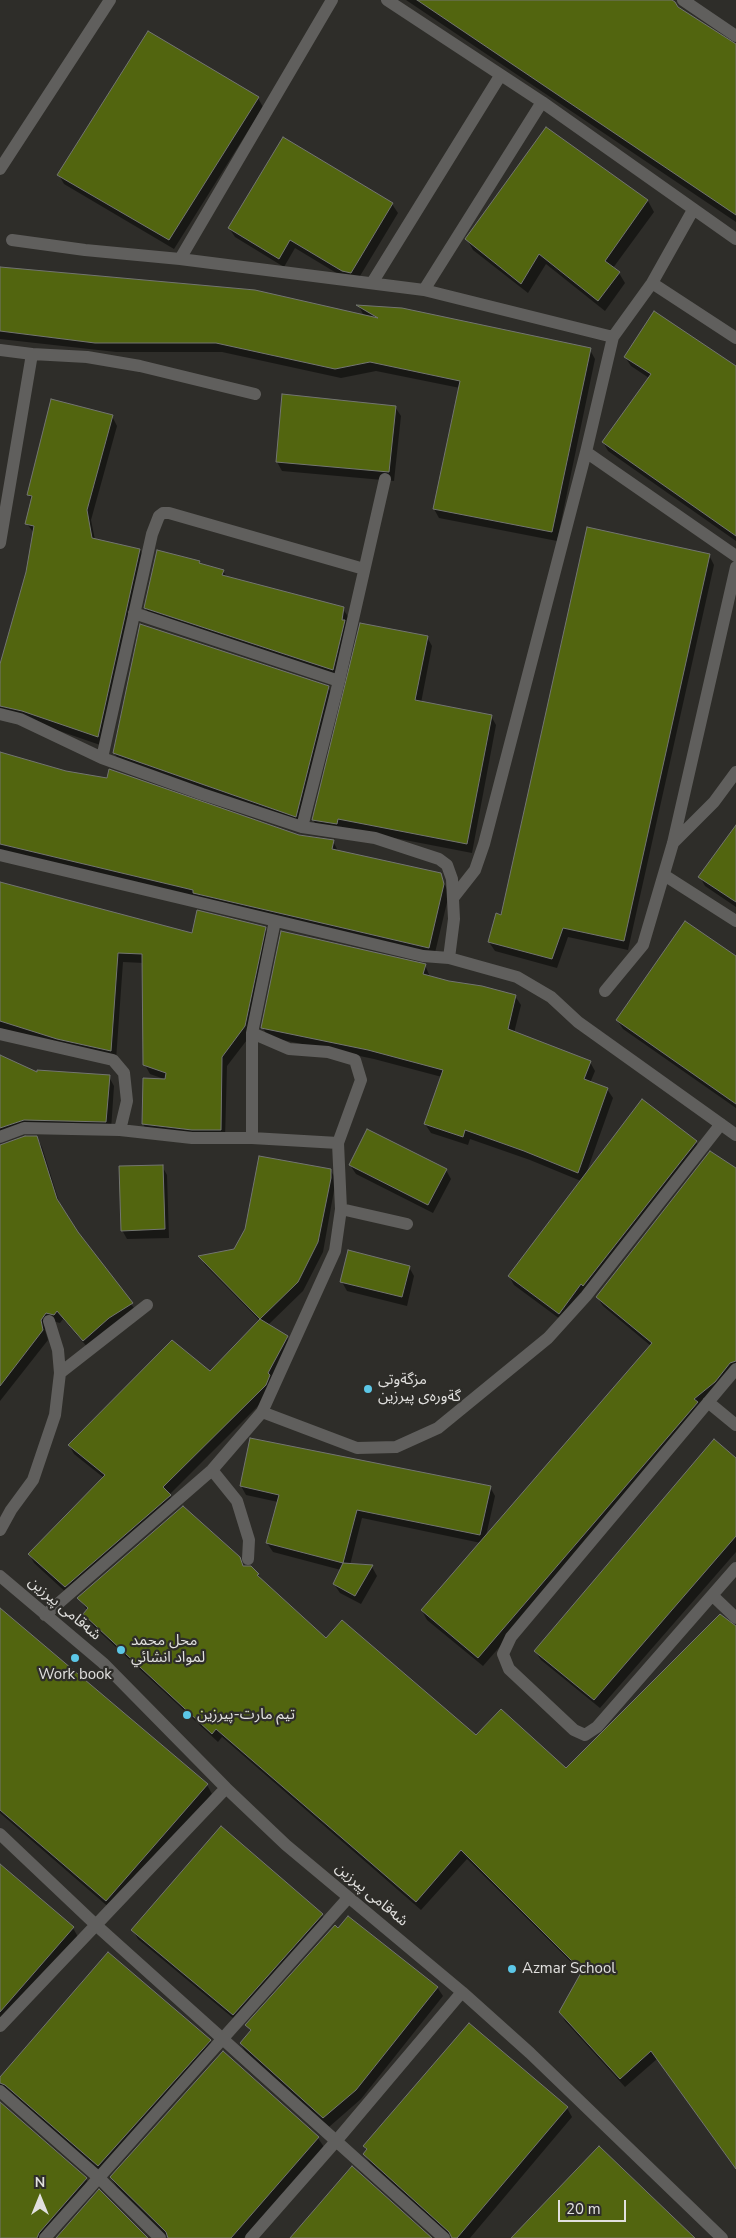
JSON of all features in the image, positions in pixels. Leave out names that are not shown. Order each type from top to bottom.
[{"type":"street","points":[[0,169],[110,0]]},
{"type":"street","points":[[180,258],[332,0]]},
{"type":"street","points":[[386,0],[542,102],[736,239]]},
{"type":"street","points":[[683,0],[736,36]]},
{"type":"street","points":[[372,283],[500,76]]},
{"type":"street","points":[[424,290],[542,102]]},
{"type":"street","points":[[453,898],[475,870],[484,844],[586,452],[613,337],[652,283],[693,210]]},
{"type":"street","points":[[12,240],[86,250],[180,258],[424,290],[613,337]]},
{"type":"street","points":[[652,283],[736,338]]},
{"type":"street","points":[[0,350],[87,357],[140,366],[255,394]]},
{"type":"street","points":[[0,543],[32,354]]},
{"type":"street","points":[[586,452],[736,556]]},
{"type":"street","points":[[302,827],[339,681],[385,479]]},
{"type":"street","points":[[102,758],[152,534],[163,513],[169,513],[364,569]]},
{"type":"street","points":[[605,991],[643,945],[673,843],[736,567]]},
{"type":"street","points":[[134,613],[339,681]]},
{"type":"street","points":[[0,714],[20,719],[102,758],[302,827],[375,838],[439,859],[447,865],[452,879],[454,919],[449,958]]},
{"type":"street","points":[[673,843],[714,802],[736,772]]},
{"type":"street","points":[[0,855],[423,956],[449,958],[517,977],[551,997],[578,1022],[736,1135]]},
{"type":"street","points":[[664,875],[736,920]]},
{"type":"street","points":[[252,1138],[252,1033],[275,921]]},
{"type":"street","points":[[44,1615],[212,1470],[262,1412],[335,1252],[341,1209],[338,1143],[360,1080],[355,1060],[328,1052],[289,1049],[252,1033]]},
{"type":"street","points":[[0,1034],[114,1060],[124,1073],[127,1101],[120,1130]]},
{"type":"street","points":[[262,1412],[357,1448],[396,1447],[438,1428],[548,1338],[586,1296],[721,1124]]},
{"type":"street","points":[[0,1137],[24,1128],[120,1130],[192,1138],[252,1138],[338,1143]]},
{"type":"street","points":[[341,1209],[408,1224]]},
{"type":"street","points":[[60,1373],[147,1305]]},
{"type":"street","points":[[0,1530],[10,1510],[33,1480],[55,1415],[60,1373],[58,1350],[49,1321]]},
{"type":"street","points":[[736,1369],[511,1637],[504,1654],[509,1669],[574,1730],[585,1735],[597,1727],[736,1568]]},
{"type":"street","points":[[708,1402],[736,1425]]},
{"type":"street","points":[[212,1470],[237,1501],[249,1540],[248,1559]]},
{"type":"street","name":"شەقامی پیرزین","points":[[0,1576],[44,1615],[82,1644],[131,1689],[226,1788],[286,1845],[462,1992],[530,2053],[722,2238]]},
{"type":"street","points":[[713,1596],[736,1618]]},
{"type":"street","points":[[0,2026],[98,1926],[226,1788]]},
{"type":"street","points":[[0,1834],[98,1926],[444,2238]]},
{"type":"street","points":[[45,2238],[348,1898]]},
{"type":"street","points":[[251,2238],[462,1992]]},
{"type":"street","points":[[0,2091],[98,2177],[160,2238]]},
{"type":"building","points":[[417,0],[672,0],[675,2],[678,7],[736,44],[736,215]]},
{"type":"building","points":[[148,31],[259,97],[169,240],[57,175]]},
{"type":"building","points":[[546,127],[648,200],[605,261],[620,272],[598,301],[539,254],[521,284],[465,239]]},
{"type":"building","points":[[283,137],[393,203],[351,273],[342,271],[290,240],[279,259],[228,228]]},
{"type":"building","points":[[0,267],[255,290],[378,318],[356,305],[402,308],[591,348],[552,532],[433,509],[460,381],[370,362],[335,369],[216,343],[95,343],[0,331]]},
{"type":"building","points":[[654,311],[736,366],[736,536],[602,442],[651,374],[624,357]]},
{"type":"building","points":[[282,394],[396,406],[389,472],[276,462]]},
{"type":"building","points":[[51,399],[113,415],[87,510],[92,538],[140,549],[98,737],[22,711],[0,706],[0,664],[26,572],[34,526],[25,524],[32,496],[27,495]]},
{"type":"building","points":[[587,527],[710,554],[624,941],[563,928],[552,959],[488,942],[496,913],[501,915]]},
{"type":"building","points":[[157,550],[200,561],[199,563],[224,570],[222,575],[344,607],[342,620],[345,620],[333,670],[144,608]]},
{"type":"building","points":[[360,623],[428,636],[415,700],[492,715],[467,844],[338,819],[337,824],[312,820]]},
{"type":"building","points":[[140,624],[329,686],[296,817],[113,753]]},
{"type":"building","points":[[0,752],[66,771],[107,778],[109,769],[299,835],[334,840],[332,849],[441,873],[444,884],[429,948],[193,893],[193,890],[0,844]]},
{"type":"building","points":[[736,825],[736,902],[698,877]]},
{"type":"building","points":[[0,882],[192,933],[197,910],[266,927],[245,1026],[222,1057],[221,1130],[192,1130],[142,1124],[143,1078],[165,1079],[166,1073],[143,1065],[142,954],[118,953],[111,1051],[57,1039],[0,1021]]},
{"type":"building","points":[[685,921],[736,956],[736,1104],[616,1020]]},
{"type":"building","points":[[281,931],[426,964],[423,974],[516,995],[508,1029],[591,1061],[584,1079],[608,1088],[578,1173],[465,1130],[463,1137],[424,1124],[443,1070],[368,1050],[261,1028]]},
{"type":"building","points":[[0,1055],[37,1072],[37,1070],[110,1075],[106,1122],[24,1120],[0,1128]]},
{"type":"building","points":[[642,1099],[697,1141],[583,1286],[581,1284],[559,1314],[508,1276]]},
{"type":"building","points":[[367,1129],[447,1169],[428,1205],[349,1165]]},
{"type":"building","points":[[25,1136],[37,1136],[57,1199],[78,1232],[133,1303],[109,1318],[83,1341],[57,1311],[54,1315],[46,1313],[41,1320],[43,1330],[0,1386],[0,1145]]},
{"type":"building","points":[[710,1151],[736,1168],[736,1361],[730,1363],[715,1382],[694,1399],[698,1402],[478,1658],[421,1610],[652,1343],[596,1297]]},
{"type":"building","points":[[259,1156],[331,1169],[331,1178],[318,1242],[298,1282],[260,1319],[198,1256],[234,1249],[245,1229]]},
{"type":"building","points":[[163,1165],[165,1229],[121,1231],[119,1166]]},
{"type":"building","points":[[348,1250],[410,1266],[402,1297],[340,1282]]},
{"type":"building","points":[[260,1319],[288,1336],[268,1373],[270,1375],[266,1385],[163,1487],[171,1495],[65,1587],[28,1554],[105,1475],[68,1445],[172,1340],[210,1371]]},
{"type":"building","points":[[250,1438],[491,1486],[480,1535],[357,1510],[343,1563],[266,1543],[279,1495],[240,1486]]},
{"type":"building","points":[[714,1439],[736,1458],[736,1536],[594,1700],[534,1651]]},
{"type":"building","points":[[183,1506],[240,1557],[243,1566],[251,1566],[259,1574],[257,1575],[326,1638],[342,1620],[476,1735],[501,1709],[566,1768],[720,1614],[736,1626],[736,2169],[651,2051],[620,2079],[559,2012],[582,1971],[461,1850],[416,1902],[216,1729],[212,1734],[83,1614],[88,1608],[77,1598]]},
{"type":"building","points":[[343,1563],[373,1565],[355,1596],[333,1584]]},
{"type":"building","points":[[0,1608],[208,1784],[106,1901],[0,1810]]},
{"type":"building","points":[[221,1826],[323,1914],[233,2015],[131,1930]]},
{"type":"building","points":[[0,1864],[74,1927],[0,2012]]},
{"type":"building","points":[[348,1916],[438,1987],[356,2090],[323,2118],[240,2043],[251,2030],[245,2025],[335,1925],[338,1928]]},
{"type":"building","points":[[108,1952],[211,2040],[98,2166],[5,2085],[0,2083],[0,2077]]},
{"type":"building","points":[[469,2023],[568,2107],[457,2238],[452,2238],[449,2232],[363,2154],[367,2149],[363,2146]]},
{"type":"building","points":[[223,2051],[319,2137],[231,2238],[168,2238],[166,2232],[110,2177]]},
{"type":"building","points":[[0,2102],[87,2178],[39,2233],[37,2238],[0,2238]]},
{"type":"building","points":[[599,2146],[695,2238],[511,2238]]},
{"type":"building","points":[[352,2166],[432,2238],[290,2238]]},
{"type":"building","points":[[99,2189],[148,2238],[56,2238]]},
{"type":"place","name":"مزگةوتی گةورەی پیرزین","points":[[368,1389]]},
{"type":"place","name":"محل محمد لمواد انشائي","points":[[121,1650]]},
{"type":"place","name":"Work book","points":[[75,1658]]},
{"type":"place","name":"تیم مارت-پیرزین","points":[[187,1715]]},
{"type":"place","name":"Azmar School","points":[[512,1969]]}]
